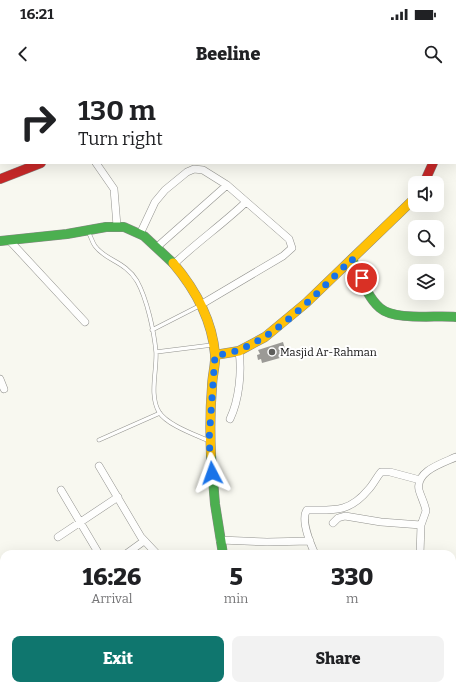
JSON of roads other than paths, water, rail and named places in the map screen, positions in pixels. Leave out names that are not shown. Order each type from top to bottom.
[{"type":"street","points":[[0,173],[27,164]]},
{"type":"street","points":[[0,179],[38,164]]},
{"type":"street","points":[[97,164],[114,189],[117,226]]},
{"type":"street","points":[[427,176],[433,164]]},
{"type":"street","points":[[140,234],[155,202],[165,190],[187,172],[194,169],[203,170],[227,185],[289,239],[292,248],[272,263],[202,304]]},
{"type":"street","points":[[157,247],[227,185]]},
{"type":"street","points":[[174,264],[187,251],[246,202]]},
{"type":"street","points":[[215,355],[239,351],[257,343],[279,326],[306,303],[408,205]]},
{"type":"street","points":[[4,241],[117,226],[128,228],[140,234],[157,247],[174,264],[193,288],[202,304],[209,323],[214,345],[215,355],[209,441],[214,502],[222,550]]},
{"type":"street","points":[[4,241],[85,322]]},
{"type":"street","points":[[352,259],[375,303],[385,312],[404,316],[429,314],[456,318]]},
{"type":"street","points":[[230,419],[238,391],[240,361],[239,351]]},
{"type":"street","points":[[0,379],[4,389]]},
{"type":"street","points":[[420,550],[421,525],[426,511],[419,490],[420,480],[433,468],[456,457]]},
{"type":"street","points":[[99,466],[144,541],[152,550]]},
{"type":"street","points":[[313,550],[304,516],[306,510],[328,511],[350,505],[362,497],[381,472],[390,472],[420,480]]},
{"type":"street","points":[[62,490],[97,550]]},
{"type":"street","points":[[58,537],[118,497]]},
{"type":"street","points":[[333,523],[338,518],[345,516],[381,522],[421,525]]},
{"type":"street","points":[[220,540],[267,542],[310,541]]},
{"type":"street","points":[[132,550],[144,541]]},
{"type":"lane","points":[[88,231],[95,246],[102,253],[126,267],[137,282],[149,316],[156,352],[154,397],[160,413],[174,424],[209,441]]},
{"type":"lane","points":[[152,330],[202,304]]},
{"type":"lane","points":[[156,352],[214,345]]},
{"type":"lane","points":[[100,440],[160,413]]},
{"type":"place","name":"Masjid Ar-Rahman","points":[[272,352]]}]
